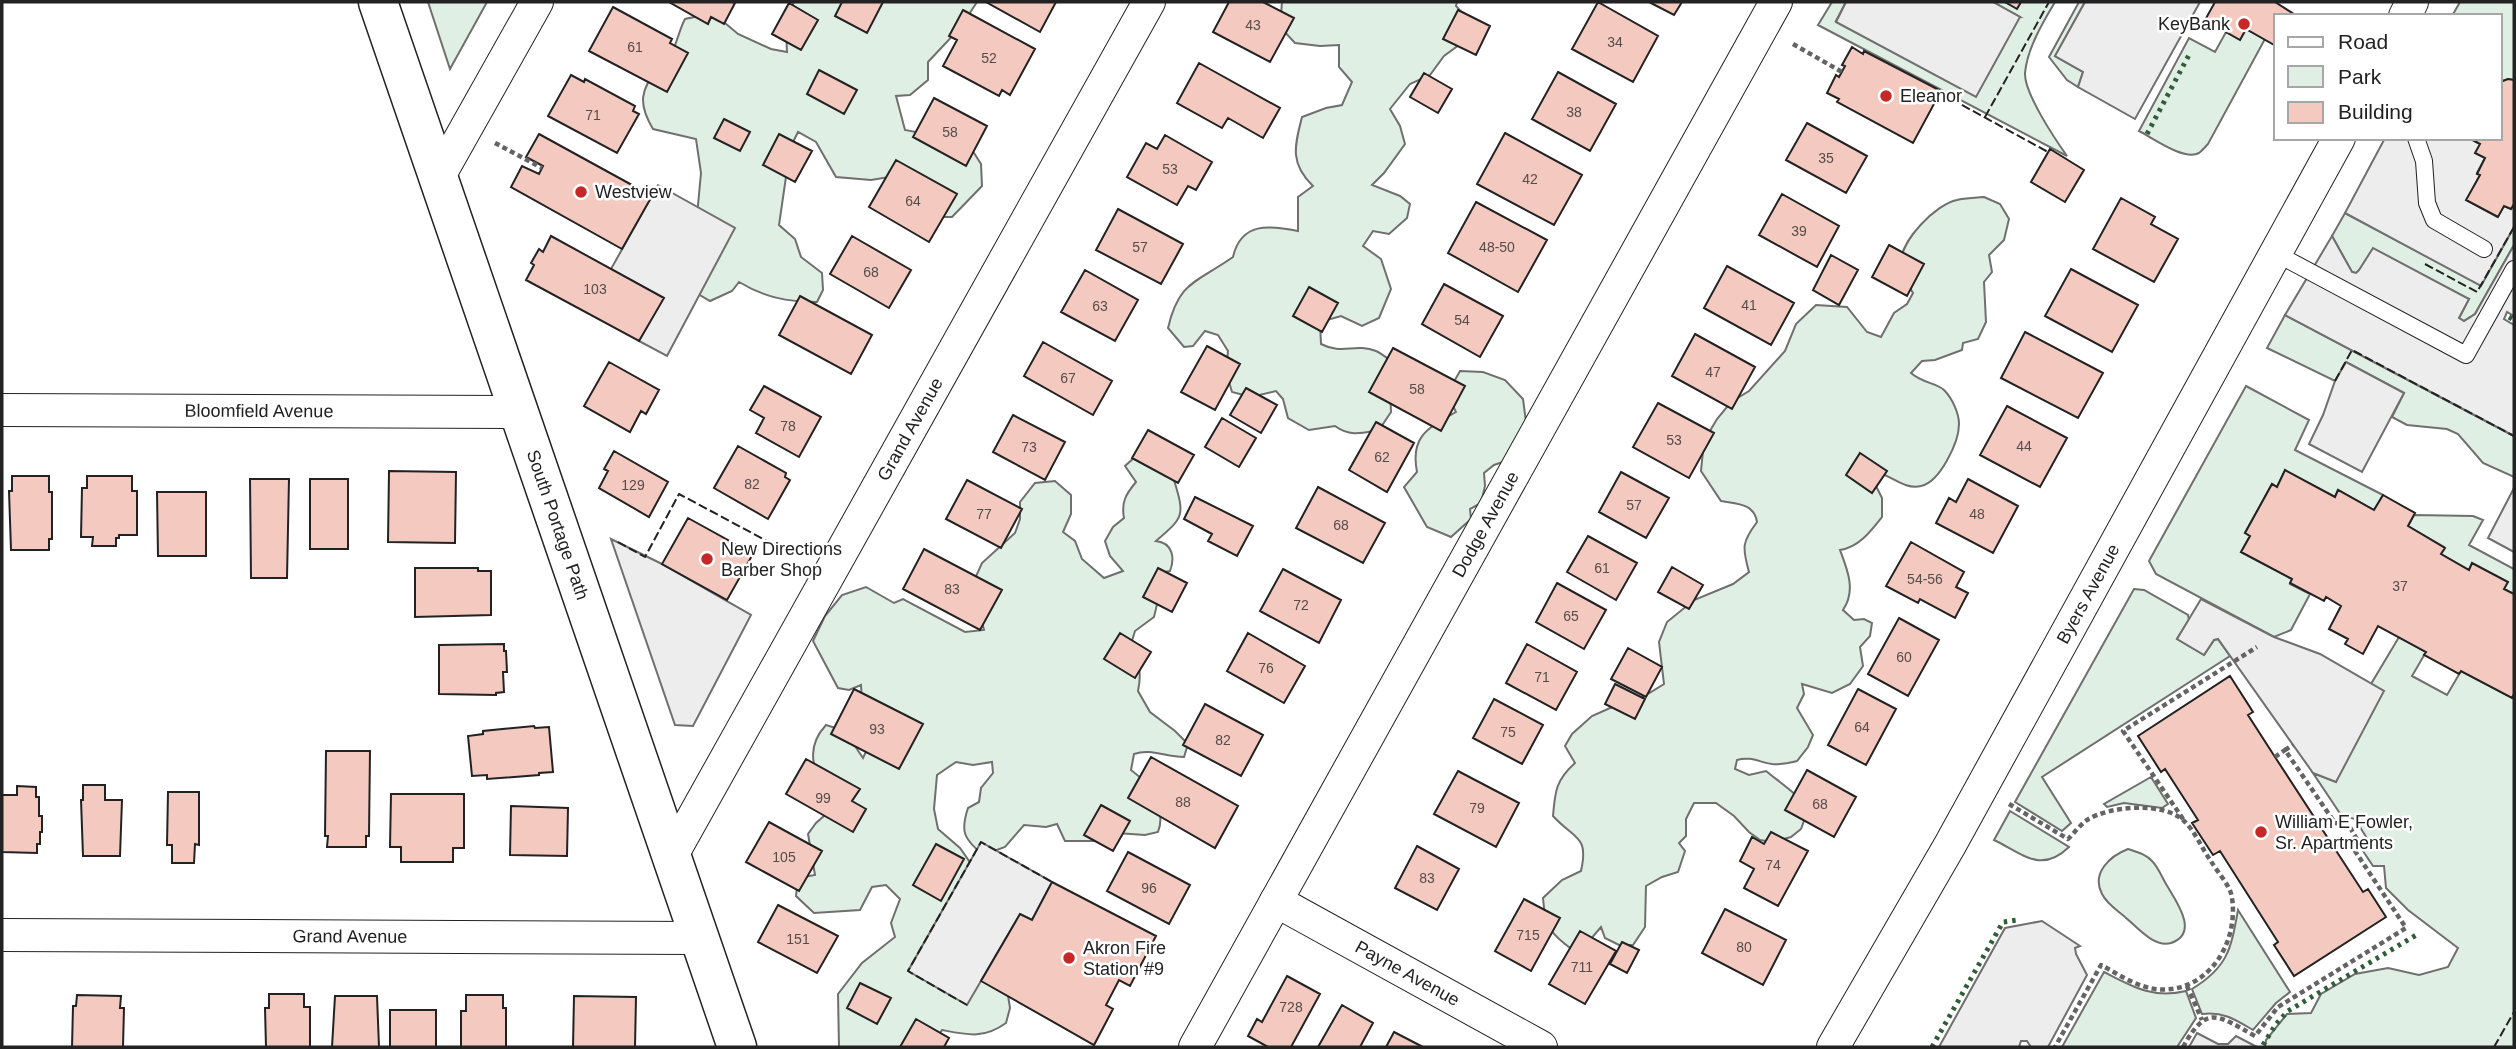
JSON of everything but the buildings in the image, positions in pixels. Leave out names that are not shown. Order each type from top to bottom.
[{"type":"main road","name":"South Portage Path","points":[[378,2],[737,1047]]},
{"type":"street","points":[[438,178],[537,2]]},
{"type":"street","name":"Grand Avenue","points":[[671,857],[1149,2]]},
{"type":"street","name":"Dodge Avenue","points":[[1195,1047],[1776,2]]},
{"type":"street","name":"Byers Avenue","points":[[1833,1047],[1950,845],[2338,140]]},
{"type":"street","name":"Bloomfield Avenue","points":[[2,410],[518,412]]},
{"type":"street","name":"Payne Avenue","points":[[1276,901],[1541,1047]]},
{"type":"street","name":"Grand Avenue","points":[[2,935],[699,938]]},
{"type":"lane","points":[[2417,140],[2424,161],[2427,203],[2434,220],[2484,249]]},
{"type":"lane","points":[[2275,253],[2466,355],[2514,269]]},
{"type":"path","points":[[1793,44],[1842,72]]},
{"type":"path","points":[[495,143],[542,169]]},
{"type":"path","points":[[2055,1047],[2101,965],[2140,986],[2157,989],[2187,986],[2203,978],[2216,965],[2231,932],[2232,895],[2123,731],[2257,647]]},
{"type":"path","points":[[2275,757],[2293,745]]},
{"type":"path","points":[[2183,1047],[2195,1026],[2202,1020],[2214,1017],[2228,1021],[2255,1036],[2277,1007],[2406,928],[2355,851],[2358,841],[2348,824],[2335,823],[2285,750]]},
{"type":"path","points":[[2009,803],[2068,839],[2085,821],[2106,811],[2152,809],[2183,820]]},
{"type":"path","points":[[2187,986],[2202,1020]]},
{"type":"green space","points":[[428,2],[487,2],[450,69]]},
{"type":"green space","points":[[794,2],[977,2],[960,28],[928,62],[928,80],[910,95],[896,96],[905,130],[967,142],[981,164],[982,186],[952,217],[925,217],[895,176],[871,180],[836,177],[816,142],[798,132],[787,154],[779,225],[795,239],[801,257],[822,273],[823,290],[817,302],[776,298],[739,282],[732,291],[710,301],[683,285],[696,226],[701,173],[696,139],[653,129],[645,112],[643,97],[652,76],[669,58],[685,19],[704,15],[719,18],[738,34],[771,49],[787,52],[787,27]]},
{"type":"green space","points":[[1282,2],[1457,2],[1456,6],[1474,26],[1463,42],[1444,56],[1430,75],[1410,84],[1390,109],[1400,126],[1405,144],[1372,185],[1400,196],[1410,204],[1407,218],[1389,234],[1373,231],[1363,246],[1381,259],[1391,289],[1379,318],[1362,326],[1341,316],[1320,322],[1321,344],[1336,349],[1368,349],[1379,352],[1395,364],[1390,388],[1391,412],[1379,430],[1351,433],[1335,426],[1309,430],[1288,418],[1283,399],[1276,391],[1251,397],[1232,392],[1226,372],[1228,351],[1218,335],[1205,331],[1193,346],[1184,347],[1168,328],[1172,313],[1184,292],[1199,278],[1233,257],[1242,237],[1267,227],[1298,231],[1298,197],[1313,186],[1305,178],[1297,161],[1296,145],[1302,117],[1342,105],[1352,82],[1339,67],[1339,45],[1295,43],[1280,27]]},
{"type":"green space","points":[[1832,2],[1846,2],[1836,21],[2020,17],[1993,2],[2005,2],[2017,8],[2021,2],[2055,2],[2032,45],[2025,73],[2035,104],[2067,156],[1818,25]]},
{"type":"green space","points":[[2079,2],[2085,2],[2055,56],[2083,72],[2078,87],[2067,80],[2049,57]]},
{"type":"green space","points":[[2460,2],[2514,2],[2514,80],[2502,81],[2502,14],[2453,14]]},
{"type":"green space","points":[[2246,29],[2265,39],[2202,151],[2193,155],[2185,154],[2139,131],[2189,38],[2215,52],[2226,32],[2240,40]]},
{"type":"green space","points":[[1984,197],[2000,204],[2009,219],[2004,240],[1989,255],[1992,272],[1984,282],[1986,322],[1978,339],[1963,343],[1962,350],[1935,360],[1922,361],[1911,373],[1947,393],[1958,415],[1956,441],[1935,477],[1921,486],[1909,486],[1876,472],[1874,482],[1882,498],[1882,517],[1859,542],[1840,550],[1850,588],[1843,610],[1854,620],[1864,619],[1872,623],[1870,636],[1860,647],[1863,666],[1850,684],[1832,693],[1802,684],[1804,694],[1797,708],[1813,735],[1797,761],[1775,764],[1750,759],[1737,760],[1735,769],[1749,775],[1766,771],[1800,800],[1808,810],[1801,829],[1791,837],[1772,842],[1760,840],[1716,803],[1694,803],[1686,819],[1686,836],[1679,843],[1685,851],[1678,872],[1646,886],[1645,927],[1633,945],[1619,945],[1605,938],[1601,927],[1590,940],[1573,950],[1559,939],[1547,923],[1543,898],[1562,880],[1581,871],[1583,859],[1578,839],[1553,816],[1558,786],[1575,763],[1565,746],[1572,734],[1592,716],[1610,708],[1633,703],[1664,684],[1659,642],[1667,622],[1694,600],[1733,584],[1749,572],[1745,545],[1757,522],[1755,516],[1749,508],[1721,501],[1701,471],[1704,441],[1731,402],[1749,391],[1785,351],[1796,324],[1816,305],[1847,307],[1867,332],[1881,337],[1894,313],[1907,304],[1913,293],[1903,275],[1901,263],[1906,244],[1913,234],[1939,208],[1960,199]]},
{"type":"green space","points":[[2345,213],[2481,285],[2514,227],[2514,245],[2475,314],[2464,321],[2459,318],[2469,299],[2360,270],[2352,272],[2332,236]]},
{"type":"green space","points":[[2285,315],[2514,436],[2514,477],[2483,463],[2458,434],[2447,429],[2407,425],[2392,417],[2404,393],[2346,362],[2335,381],[2267,348]]},
{"type":"green space","points":[[1460,371],[1483,372],[1505,380],[1523,399],[1528,437],[1515,458],[1494,465],[1484,473],[1485,486],[1481,503],[1470,509],[1471,519],[1451,537],[1427,527],[1404,487],[1417,472],[1416,450],[1423,434],[1456,412],[1447,394]]},
{"type":"green space","points":[[2246,386],[2309,420],[2295,450],[2383,495],[2374,510],[2338,490],[2335,497],[2285,471],[2277,487],[2272,484],[2245,533],[2250,536],[2241,552],[2292,579],[2290,584],[2310,594],[2291,630],[2274,637],[2156,574],[2149,561]]},
{"type":"green space","points":[[1135,457],[1174,480],[1181,509],[1177,521],[1156,541],[1162,542],[1171,552],[1170,571],[1159,573],[1160,592],[1154,617],[1135,631],[1131,644],[1139,667],[1138,691],[1150,712],[1188,744],[1184,757],[1152,752],[1134,754],[1131,770],[1150,789],[1158,806],[1158,832],[1145,835],[1102,832],[1094,841],[1065,841],[1057,824],[1046,827],[1024,825],[1005,847],[983,855],[965,834],[964,823],[968,808],[979,802],[981,788],[993,773],[992,762],[973,765],[956,762],[937,775],[934,809],[938,829],[960,848],[976,871],[1007,989],[1010,1008],[1006,1023],[983,1034],[942,1030],[934,1042],[938,1047],[839,1047],[838,994],[862,963],[895,937],[891,923],[900,899],[886,885],[872,887],[860,910],[814,913],[796,896],[798,878],[815,875],[808,834],[832,809],[814,766],[814,746],[818,735],[826,725],[845,731],[863,758],[873,737],[862,704],[861,685],[849,690],[838,688],[813,641],[825,616],[842,595],[866,587],[894,603],[903,599],[965,632],[984,630],[972,585],[982,563],[1015,533],[1020,519],[1020,502],[1035,483],[1055,481],[1071,495],[1071,514],[1063,532],[1075,541],[1082,559],[1104,578],[1123,571],[1110,556],[1105,541],[1113,527],[1124,518],[1125,498],[1136,482],[1125,466]]},
{"type":"green space","points":[[2414,515],[2473,516],[2483,520],[2469,545],[2514,569],[2514,594],[2504,589],[2507,583],[2472,564],[2469,570],[2441,554],[2444,547],[2408,526]]},
{"type":"green space","points":[[2134,589],[2144,590],[2188,615],[2189,620],[2177,639],[2204,655],[2214,640],[2218,639],[2230,656],[2042,777],[2071,823],[2062,831],[2015,802]]},
{"type":"green space","points":[[2399,637],[2426,652],[2412,676],[2447,695],[2461,671],[2512,698],[2514,694],[2514,1047],[2265,1047],[2266,1040],[2287,1014],[2311,1013],[2321,994],[2355,974],[2388,968],[2419,975],[2448,967],[2458,948],[2408,910],[2386,888],[2384,866],[2373,866],[2363,851],[2368,840],[2355,819],[2341,815],[2313,773],[2336,782],[2371,684]]},
{"type":"green space","points":[[2151,777],[2168,804],[2162,808],[2124,803],[2107,807],[2104,804]]},
{"type":"green space","points":[[2010,811],[2069,847],[2059,855],[2041,860],[2032,859],[1994,840]]},
{"type":"green space","points":[[2128,849],[2144,855],[2154,863],[2180,908],[2185,924],[2184,932],[2171,943],[2165,944],[2146,936],[2109,904],[2102,894],[2099,879],[2104,866]]},
{"type":"green space","points":[[2238,910],[2290,992],[2276,1003],[2253,1030],[2223,1015],[2202,1014],[2192,989],[2221,965],[2230,946]]},
{"type":"green space","points":[[2104,972],[2144,990],[2163,994],[2186,991],[2196,1018],[2177,1047],[2062,1047]]},
{"type":"shaded area","points":[[1846,2],[1993,2],[2020,17],[1976,97],[1836,22]]},
{"type":"shaded area","points":[[2085,2],[2200,2],[2135,119],[2078,87],[2083,72],[2055,56]]},
{"type":"shaded area","points":[[2384,140],[2473,140],[2480,144],[2485,158],[2477,173],[2480,175],[2467,200],[2497,217],[2504,206],[2511,209],[2514,204],[2514,227],[2481,286],[2345,213]]},
{"type":"shaded area","points":[[658,185],[735,228],[667,356],[639,341],[663,298],[611,269]]},
{"type":"shaded area","points":[[2332,236],[2352,272],[2359,270],[2373,248],[2469,299],[2459,318],[2464,321],[2475,314],[2514,245],[2514,316],[2507,312],[2504,319],[2514,325],[2514,436],[2285,315]]},
{"type":"shaded area","points":[[2346,362],[2404,393],[2362,472],[2309,444],[2335,381]]},
{"type":"shaded area","points":[[2514,488],[2514,552],[2488,538]]},
{"type":"shaded area","points":[[611,539],[662,564],[751,615],[693,726],[675,725]]},
{"type":"shaded area","points":[[2201,599],[2274,637],[2320,654],[2384,691],[2336,782],[2313,773],[2218,639],[2214,640],[2204,655],[2177,639]]},
{"type":"shaded area","points":[[981,842],[1052,882],[1032,920],[1020,914],[967,1005],[908,971]]},
{"type":"shaded area","points":[[2042,921],[2080,946],[2075,948],[2076,954],[2087,975],[2048,1047],[2031,1047],[2027,1041],[2021,1041],[2019,1047],[1939,1047],[2005,928]]},
{"type":"shaded area","points":[[2197,1033],[2218,1044],[2228,1044],[2236,1036],[2257,1047],[2189,1047]]},
{"type":"hedge","points":[[2147,134],[2190,53]]},
{"type":"hedge","points":[[2509,317],[2514,320]]},
{"type":"hedge","points":[[1932,1047],[2003,922],[2018,920]]},
{"type":"hedge","points":[[2263,1045],[2288,1011],[2418,934]]},
{"type":"fence","points":[[1985,117],[2049,2]]},
{"type":"fence","points":[[1940,93],[2048,152]]},
{"type":"fence","points":[[2425,264],[2477,292],[2514,227]]},
{"type":"fence","points":[[2335,381],[2352,350],[2514,436]]},
{"type":"fence","points":[[618,542],[645,557],[679,494],[767,541]]},
{"type":"fence","points":[[967,1005],[908,971],[981,842],[1052,882]]},
{"type":"fence","points":[[2494,1047],[2514,1012]]},
{"type":"place","name":"KeyBank","points":[[2244,24]]},
{"type":"place","name":"Eleanor","points":[[1886,96]]},
{"type":"place","name":"Westview","points":[[581,192]]},
{"type":"place","name":"New Directions Barber Shop","points":[[707,559]]},
{"type":"place","name":"William E Fowler, Sr. Apartments","points":[[2261,832]]},
{"type":"place","name":"Akron Fire Station #9","points":[[1069,958]]}]
